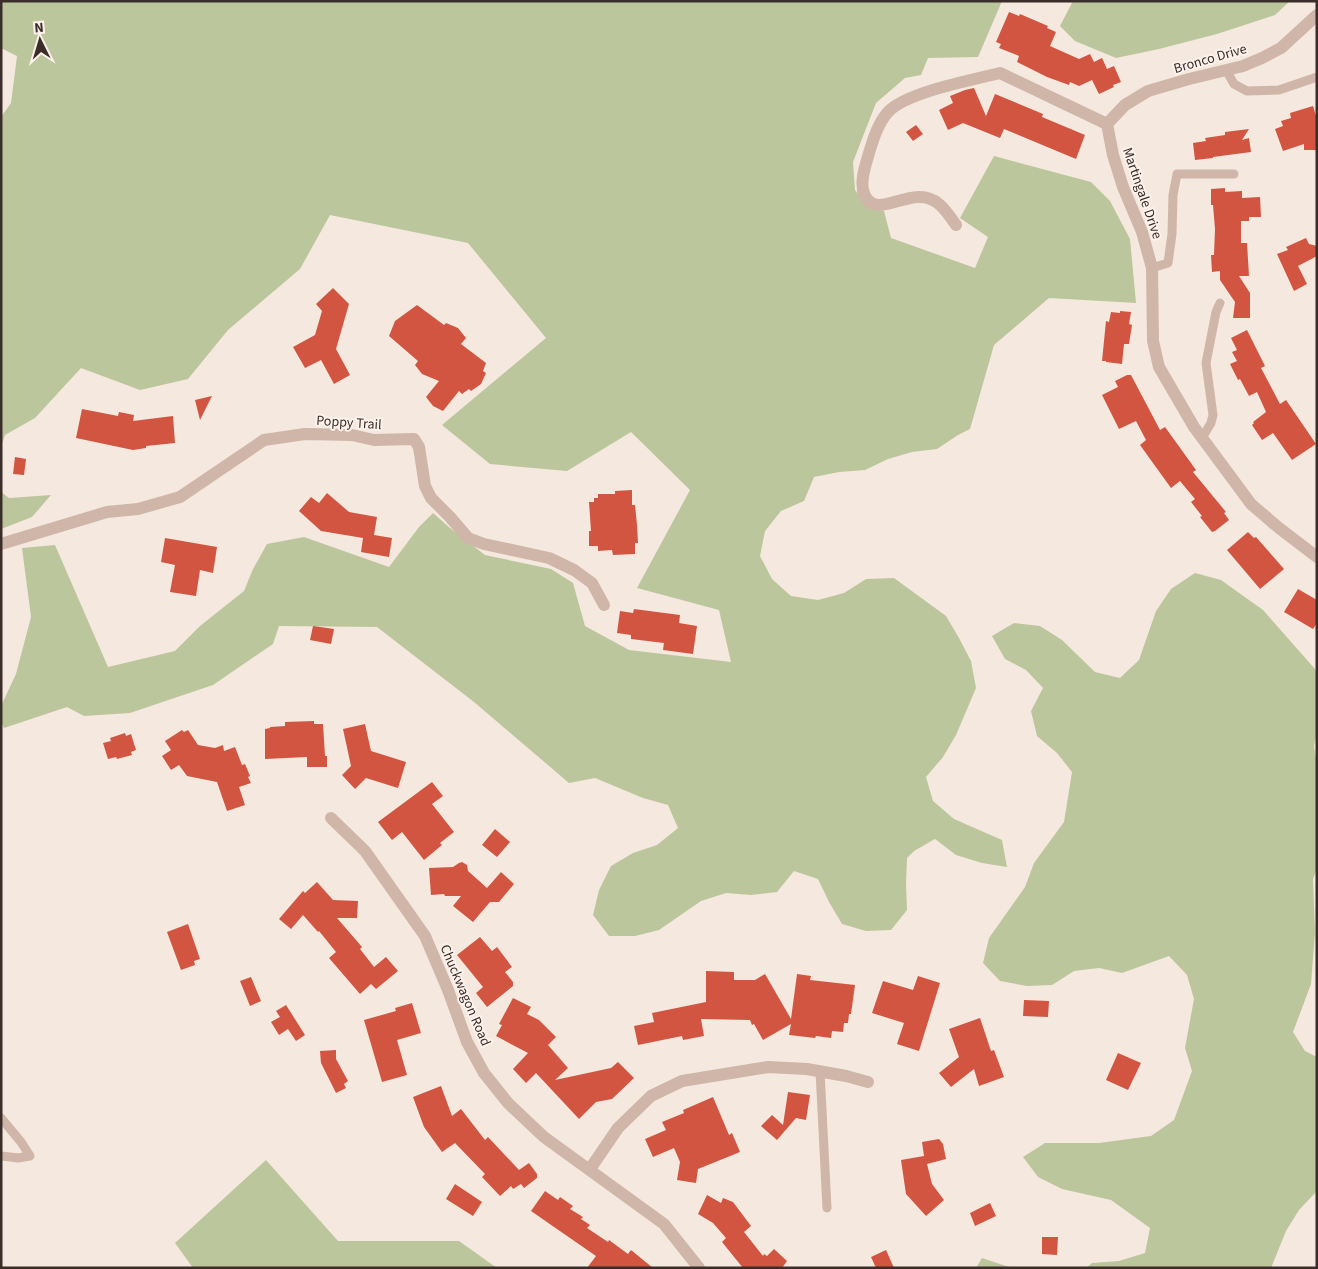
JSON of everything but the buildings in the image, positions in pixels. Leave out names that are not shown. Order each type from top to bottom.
[{"type":"street","name":"Bronco Drive","points":[[1107,124],[1125,105],[1148,91],[1244,66],[1262,58],[1281,48],[1317,15]]},
{"type":"street","points":[[956,225],[939,204],[926,198],[914,197],[880,206],[871,203],[864,194],[862,180],[869,152],[880,123],[889,111],[906,100],[934,90],[1000,73],[1107,124]]},
{"type":"street","name":"Martingale Drive","points":[[1107,124],[1113,155],[1123,187],[1142,232],[1152,268],[1153,341],[1160,367],[1194,427],[1251,504],[1317,557]]},
{"type":"street","name":"Poppy Trail","points":[[1,544],[107,512],[138,508],[180,497],[264,440],[306,434],[352,435],[374,440],[414,439],[419,447],[425,486],[431,498],[468,538],[484,544],[549,558],[574,570],[592,583],[604,605]]},
{"type":"street","name":"Chuckwagon Road","points":[[331,818],[365,851],[425,936],[467,1042],[484,1073],[508,1103],[544,1137],[664,1224],[699,1268]]},
{"type":"street","points":[[590,1170],[618,1128],[651,1096],[682,1081],[768,1067],[807,1069],[868,1082]]},
{"type":"lane","points":[[1226,70],[1234,84],[1247,91],[1279,90],[1317,77]]},
{"type":"lane","points":[[1152,268],[1168,263],[1172,234],[1173,196],[1178,174],[1234,174]]},
{"type":"lane","points":[[1202,438],[1211,423],[1213,415],[1206,363],[1216,312],[1220,303]]},
{"type":"lane","points":[[820,1071],[827,1208]]},
{"type":"lane","points":[[1,1118],[30,1156],[18,1158],[1,1156]]},
{"type":"green space","points":[[1,1],[1002,1],[978,57],[928,58],[921,75],[905,78],[876,103],[853,162],[855,190],[873,210],[884,211],[891,238],[975,268],[988,237],[960,218],[994,156],[1091,182],[1110,201],[1130,239],[1136,303],[1049,298],[994,345],[970,429],[937,449],[912,452],[888,459],[865,470],[839,472],[814,477],[804,501],[781,511],[765,531],[760,556],[772,579],[791,596],[818,600],[844,593],[866,579],[894,578],[946,616],[971,661],[976,688],[956,735],[943,757],[926,777],[933,801],[954,819],[1002,840],[1007,867],[982,863],[956,855],[935,839],[914,851],[907,858],[907,910],[891,930],[866,931],[842,924],[818,879],[794,871],[777,892],[751,895],[726,893],[701,901],[659,930],[635,936],[609,936],[593,915],[599,890],[611,866],[633,853],[657,845],[678,828],[668,805],[643,798],[595,778],[569,783],[474,702],[377,627],[279,626],[273,644],[213,685],[130,713],[84,716],[67,707],[4,728],[1,722],[1,706],[16,674],[31,617],[22,548],[55,545],[108,667],[175,651],[200,626],[244,591],[253,569],[267,544],[304,537],[389,567],[419,527],[433,513],[485,555],[551,569],[573,583],[585,626],[629,650],[731,662],[719,610],[637,588],[690,490],[631,432],[567,471],[490,464],[442,425],[546,338],[468,243],[330,215],[300,269],[228,330],[188,379],[140,390],[81,368],[35,418],[5,435],[1,447],[1,117],[11,103],[17,56],[1,48]]},
{"type":"green space","points":[[1073,1],[1290,1],[1275,15],[1217,34],[1116,58],[1075,41],[1060,26]]},
{"type":"green space","points":[[1,492],[9,498],[51,495],[32,517],[1,529]]},
{"type":"green space","points":[[1195,573],[1221,580],[1263,610],[1315,669],[1317,675],[1317,733],[1314,746],[1317,767],[1317,869],[1313,879],[1315,932],[1311,984],[1293,1032],[1305,1051],[1317,1057],[1317,1191],[1299,1210],[1286,1231],[1271,1268],[1086,1268],[1092,1263],[1119,1261],[1145,1253],[1150,1228],[1111,1200],[1062,1189],[1038,1177],[1023,1157],[1045,1143],[1099,1143],[1151,1136],[1174,1120],[1192,1071],[1185,1048],[1194,999],[1187,975],[1169,956],[1122,973],[1099,968],[1074,971],[1052,985],[1027,986],[1000,981],[983,963],[989,938],[1025,887],[1034,863],[1064,822],[1072,772],[1057,753],[1037,736],[1031,711],[1043,688],[1026,670],[1005,659],[992,636],[1014,623],[1040,626],[1062,640],[1095,672],[1120,678],[1139,660],[1156,611],[1171,589]]},
{"type":"green space","points":[[266,1160],[338,1241],[459,1241],[497,1268],[193,1268],[175,1243]]},
{"type":"green space","points":[[982,1258],[1012,1268],[976,1268]]}]
